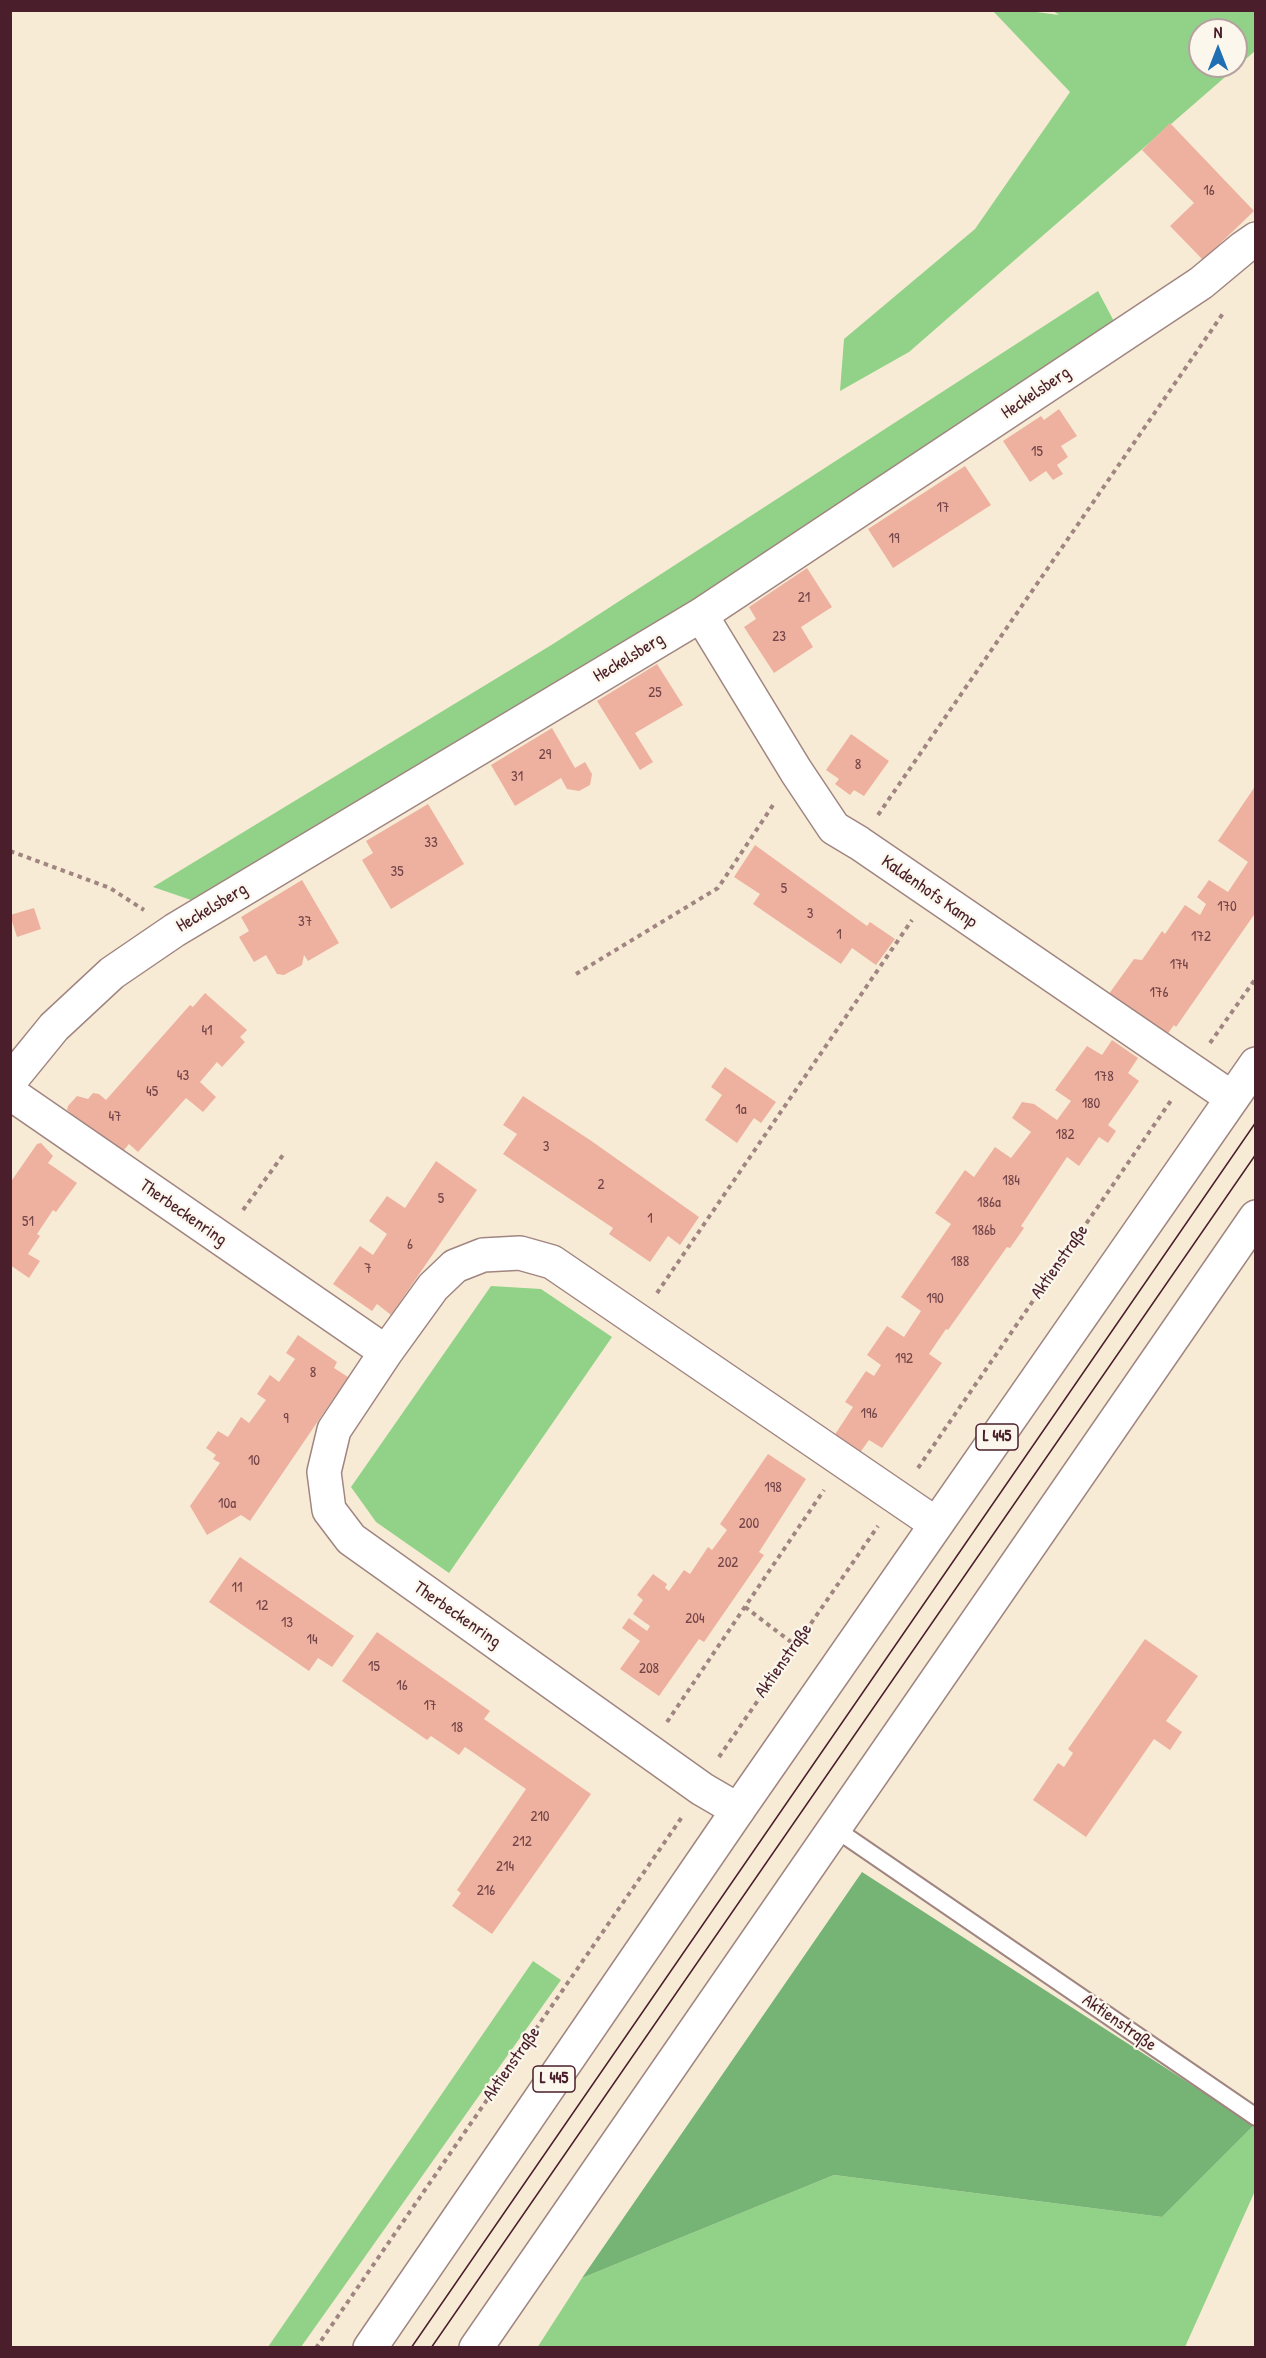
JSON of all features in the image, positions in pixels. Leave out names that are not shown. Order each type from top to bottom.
[{"type":"street","name":"Heckelsberg","points":[[10,1081],[54,1027],[112,973],[175,930],[701,615],[1201,284],[1256,239]]},
{"type":"street","name":"Kaldenhofs Kamp","points":[[701,615],[796,771],[834,828],[1232,1098]]},
{"type":"street","name":"L 445","points":[[370,2348],[738,1810],[1256,1064]]},
{"type":"street","name":"Therbeckenring","points":[[10,1094],[386,1352]]},
{"type":"street","points":[[476,2348],[1256,1216]]},
{"type":"street","name":"Therbeckenring","points":[[738,1810],[702,1789],[351,1539],[329,1510],[324,1472],[334,1430],[386,1352],[433,1287],[455,1266],[483,1255],[520,1253],[552,1262],[936,1524]]},
{"type":"lane","name":"Aktienstraße","points":[[834,1828],[1256,2117]]},
{"type":"path","points":[[859,843],[1224,312],[1227,301]]},
{"type":"path","points":[[576,974],[718,888],[796,771]]},
{"type":"path","points":[[10,851],[110,888],[175,930]]},
{"type":"path","points":[[638,1321],[930,893]]},
{"type":"path","name":"Aktienstraße","points":[[316,2348],[702,1789],[723,1749],[1256,978]]},
{"type":"path","points":[[222,1240],[283,1155]]},
{"type":"path","points":[[648,1750],[844,1461]]},
{"type":"path","points":[[745,1607],[795,1645]]},
{"type":"green space","points":[[993,11],[1029,11],[1059,15],[1053,11],[1255,11],[1255,51],[1248,57],[1248,18],[1188,18],[1188,78],[1224,78],[909,352],[840,391],[844,339],[975,229],[1070,92]]},
{"type":"green space","points":[[1098,291],[1117,327],[691,604],[197,902],[153,887],[553,644]]},
{"type":"green space","points":[[491,1286],[541,1289],[612,1337],[449,1573],[376,1522],[351,1487]]},
{"type":"green space","points":[[862,1872],[1254,2125],[1162,2217],[834,2175],[582,2278]]},
{"type":"green space","points":[[533,1961],[561,1980],[301,2347],[268,2347]]},
{"type":"green space","points":[[1254,2125],[1255,2191],[1185,2347],[537,2348],[582,2278],[834,2175],[1162,2217]]},
{"type":"building","points":[[1170,123],[1254,211],[1203,260],[1170,226],[1194,203],[1142,150]]},
{"type":"building","points":[[1059,409],[1077,436],[1061,446],[1068,457],[1057,465],[1063,474],[1053,480],[1046,471],[1030,482],[1003,441],[1041,416],[1044,420]]},
{"type":"building","points":[[965,466],[991,505],[893,568],[868,529]]},
{"type":"building","points":[[807,568],[832,607],[801,627],[813,647],[774,673],[744,627],[756,619],[749,607]]},
{"type":"building","points":[[657,664],[683,705],[635,733],[653,762],[640,770],[597,701]]},
{"type":"building","points":[[552,728],[575,768],[585,762],[592,774],[590,785],[579,791],[567,789],[561,778],[515,806],[491,765]]},
{"type":"building","points":[[851,734],[889,761],[864,796],[854,790],[850,795],[835,784],[839,779],[826,770]]},
{"type":"building","points":[[1256,785],[1256,912],[1176,1027],[1174,1025],[1164,1039],[1106,998],[1134,959],[1142,960],[1162,931],[1165,934],[1185,905],[1200,915],[1206,904],[1197,897],[1209,880],[1228,892],[1248,862],[1218,841]]},
{"type":"building","points":[[428,804],[464,864],[391,909],[362,860],[373,853],[366,841]]},
{"type":"building","points":[[755,845],[867,926],[870,922],[895,939],[876,965],[852,948],[841,964],[753,904],[760,894],[734,877]]},
{"type":"building","points":[[302,880],[339,943],[308,961],[304,955],[302,965],[284,975],[277,974],[266,955],[254,962],[239,937],[249,931],[241,917]]},
{"type":"building","points":[[34,908],[41,929],[17,937],[10,915]]},
{"type":"building","points":[[205,993],[247,1030],[240,1037],[245,1042],[222,1067],[217,1062],[200,1082],[216,1097],[203,1112],[186,1098],[138,1152],[129,1144],[124,1150],[119,1149],[92,1132],[67,1110],[77,1096],[88,1099],[93,1093],[99,1094],[106,1100],[190,1005],[193,1007]]},
{"type":"building","points":[[1112,1040],[1138,1058],[1128,1073],[1139,1081],[1108,1125],[1116,1131],[1108,1143],[1099,1137],[1079,1166],[1067,1157],[1021,1226],[1024,1228],[1010,1248],[1007,1247],[929,1354],[942,1363],[882,1448],[869,1440],[859,1454],[834,1436],[853,1407],[845,1402],[866,1371],[874,1376],[881,1365],[867,1355],[887,1326],[904,1337],[921,1311],[901,1297],[951,1224],[935,1213],[965,1170],[974,1177],[995,1147],[1011,1158],[1031,1132],[1012,1118],[1022,1102],[1034,1104],[1057,1120],[1071,1101],[1055,1090],[1087,1046],[1102,1055]]},
{"type":"building","points":[[725,1067],[776,1102],[761,1123],[754,1118],[737,1143],[705,1120],[722,1095],[711,1087]]},
{"type":"building","points":[[523,1096],[699,1217],[680,1245],[668,1236],[650,1262],[609,1234],[613,1228],[503,1154],[517,1134],[503,1125]]},
{"type":"building","points":[[41,1143],[53,1156],[48,1163],[77,1183],[56,1212],[53,1210],[37,1234],[40,1236],[28,1254],[40,1261],[29,1278],[10,1265],[10,1183],[37,1144]]},
{"type":"building","points":[[436,1161],[477,1190],[391,1315],[377,1304],[372,1311],[333,1284],[360,1246],[373,1255],[387,1234],[369,1221],[387,1196],[405,1208]]},
{"type":"building","points":[[298,1335],[337,1362],[334,1368],[348,1377],[250,1521],[241,1515],[207,1535],[190,1506],[220,1463],[213,1459],[216,1455],[206,1448],[218,1431],[228,1437],[241,1417],[249,1423],[266,1400],[257,1394],[270,1375],[279,1382],[295,1359],[286,1353]]},
{"type":"building","points":[[768,1454],[806,1479],[759,1552],[764,1555],[704,1642],[699,1639],[659,1696],[620,1669],[640,1641],[622,1628],[629,1618],[647,1631],[650,1626],[633,1614],[643,1600],[637,1595],[653,1574],[667,1584],[665,1588],[669,1591],[684,1570],[690,1574],[708,1547],[712,1550],[727,1530],[720,1524]]},
{"type":"building","points":[[240,1557],[354,1636],[332,1667],[318,1658],[309,1671],[209,1602]]},
{"type":"building","points":[[377,1632],[490,1711],[484,1719],[591,1794],[492,1934],[452,1906],[461,1893],[457,1890],[526,1789],[465,1747],[459,1755],[431,1736],[427,1740],[342,1681]]},
{"type":"building","points":[[1145,1639],[1198,1676],[1166,1721],[1182,1732],[1170,1750],[1154,1739],[1086,1837],[1033,1800],[1058,1763],[1064,1767],[1073,1753],[1068,1749]]},
{"type":"tram line","points":[[411,2348],[1256,1122]]},
{"type":"tram line","points":[[431,2348],[1256,1154]]}]
